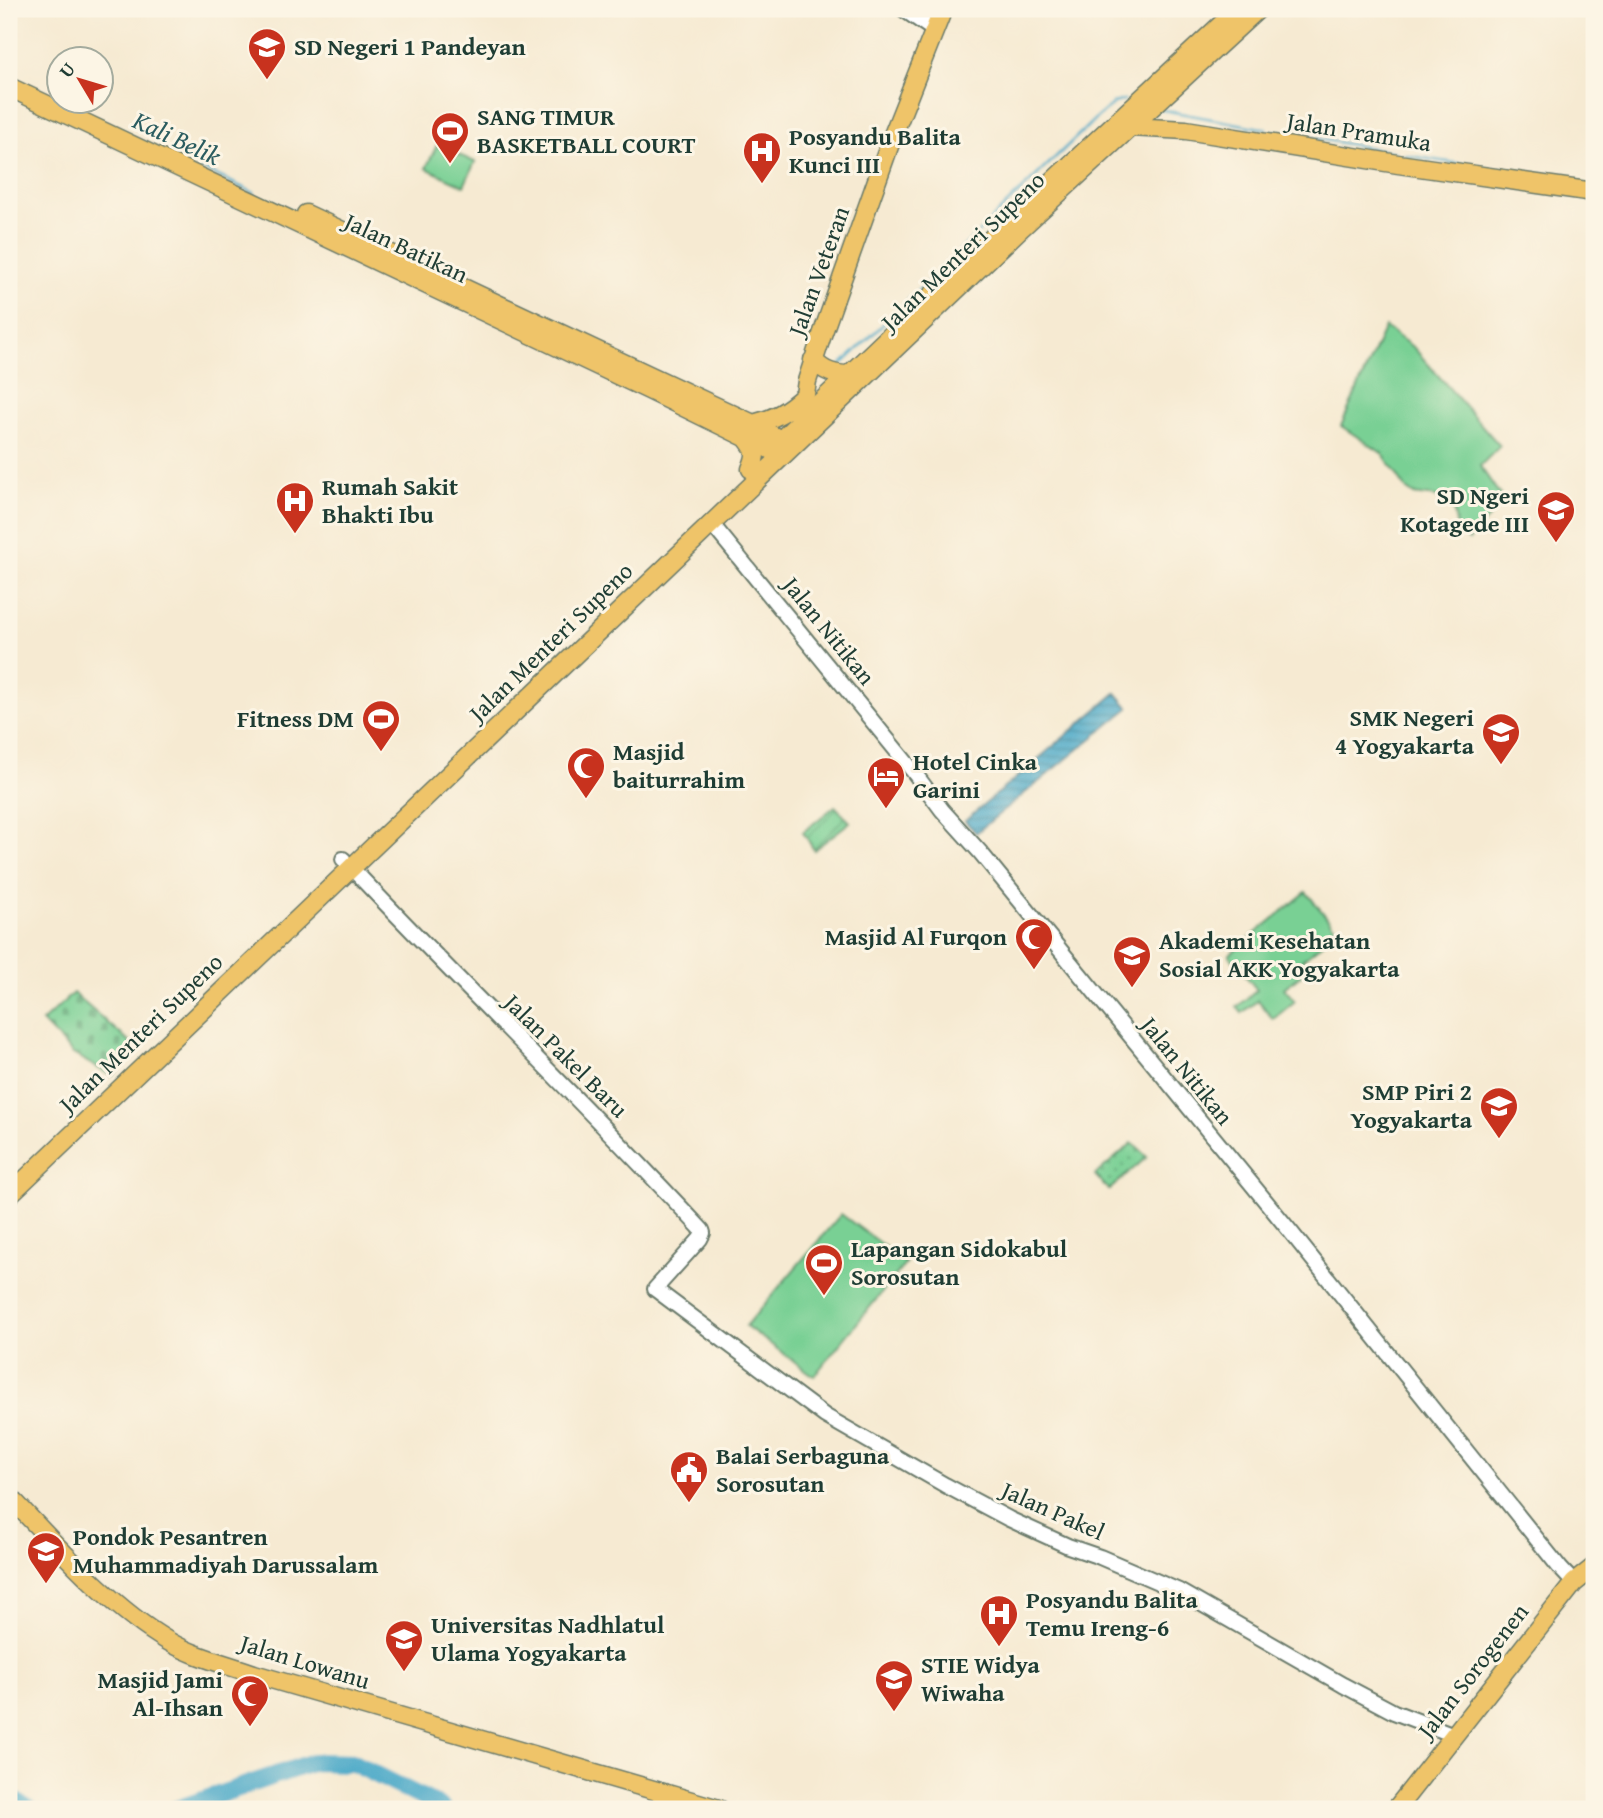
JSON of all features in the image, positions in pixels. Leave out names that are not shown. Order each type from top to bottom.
[{"type":"main road","name":"Jalan Veteran","points":[[789,441],[813,360],[893,135],[943,9]]},
{"type":"main road","points":[[1124,124],[1238,9]]},
{"type":"main road","points":[[1124,124],[1258,9]]},
{"type":"main road","points":[[9,75],[46,92]]},
{"type":"main road","name":"Jalan Batikan","points":[[9,87],[429,279],[749,430],[789,441]]},
{"type":"main road","name":"Jalan Batikan","points":[[95,116],[429,279]]},
{"type":"main road","name":"Jalan Pramuka","points":[[1124,124],[1186,130],[1594,192]]},
{"type":"main road","name":"Jalan Menteri Supeno","points":[[9,1178],[711,523],[850,375],[1124,124]]},
{"type":"main road","name":"Jalan Menteri Supeno","points":[[9,1195],[751,469],[789,441],[1016,224]]},
{"type":"main road","points":[[813,360],[824,370],[837,375],[850,375]]},
{"type":"main road","points":[[751,469],[756,456],[749,430],[790,409],[804,396]]},
{"type":"main road","name":"Jalan Lowanu","points":[[9,1496],[110,1597],[144,1625],[186,1650],[254,1674],[719,1809]]},
{"type":"main road","name":"Jalan Sorogenen","points":[[1396,1809],[1574,1583],[1594,1567]]},
{"type":"street","points":[[903,9],[935,31]]},
{"type":"street","name":"Jalan Nitikan","points":[[711,523],[1574,1583]]},
{"type":"street","name":"Jalan Pakel Baru","points":[[347,863],[623,1145],[702,1230],[700,1239],[655,1289]]},
{"type":"street","name":"Jalan Pakel","points":[[655,1289],[825,1416],[945,1485],[1058,1541],[1180,1591],[1394,1712],[1454,1735]]},
{"type":"green space","name":"SANG TIMUR BASKETBALL COURT","points":[[437,145],[475,162],[464,186],[426,168]]},
{"type":"green space","points":[[1385,327],[1414,348],[1500,446],[1480,466],[1504,501],[1469,540],[1457,529],[1453,507],[1436,497],[1413,494],[1407,490],[1383,454],[1341,426]]},
{"type":"green space","points":[[835,806],[850,822],[814,850],[803,832]]},
{"type":"green space","points":[[1306,892],[1338,931],[1302,960],[1308,969],[1284,988],[1295,1001],[1273,1019],[1258,1000],[1242,1013],[1237,1007],[1257,990],[1229,955]]},
{"type":"green space","points":[[73,993],[139,1050],[112,1076],[73,1054],[42,1022]]},
{"type":"green space","points":[[1132,1143],[1147,1157],[1109,1190],[1095,1175]]},
{"type":"green space","name":"Lapangan Sidokabul Sorosutan","points":[[841,1214],[906,1263],[814,1376],[746,1326]]},
{"type":"water","points":[[1116,693],[1129,708],[976,833],[965,821]]},
{"type":"waterway","points":[[839,367],[1095,119],[1114,103],[1124,100]]},
{"type":"waterway","points":[[1158,109],[1266,129]]},
{"type":"waterway","points":[[1273,131],[1394,152]]},
{"type":"waterway","points":[[1404,155],[1473,166]]},
{"type":"waterway","name":"Kali Belik","points":[[199,167],[254,193]]},
{"type":"waterway","points":[[274,202],[299,215]]},
{"type":"waterway","points":[[177,1809],[314,1762],[353,1763],[443,1809]]},
{"type":"waterway","points":[[9,1798],[28,1809]]},
{"type":"place","name":"SD Negeri 1 Pandeyan","points":[[267,81]]},
{"type":"place","name":"SANG TIMUR BASKETBALL COURT","points":[[450,165]]},
{"type":"place","name":"Posyandu Balita Kunci III","points":[[762,185]]},
{"type":"place","name":"Rumah Sakit Bhakti Ibu","points":[[295,535]]},
{"type":"place","name":"SD Ngeri Kotagede III","points":[[1556,544]]},
{"type":"place","name":"Fitness DM","points":[[381,753]]},
{"type":"place","name":"SMK Negeri 4 Yogyakarta","points":[[1501,766]]},
{"type":"place","name":"Masjid baiturrahim","points":[[586,800]]},
{"type":"place","name":"Hotel Cinka Garini","points":[[886,810]]},
{"type":"place","name":"Masjid Al Furqon","points":[[1034,971]]},
{"type":"place","name":"Akademi Kesehatan Sosial AKK Yogyakarta","points":[[1132,989]]},
{"type":"place","name":"SMP Piri 2 Yogyakarta","points":[[1499,1140]]},
{"type":"place","name":"Lapangan Sidokabul Sorosutan","points":[[824,1297]]},
{"type":"place","name":"Balai Serbaguna Sorosutan","points":[[689,1504]]},
{"type":"place","name":"Pondok Pesantren Muhammadiyah Darussalam","points":[[46,1585]]},
{"type":"place","name":"Posyandu Balita Temu Ireng-6","points":[[999,1648]]},
{"type":"place","name":"Universitas Nadhlatul Ulama Yogyakarta","points":[[404,1673]]},
{"type":"place","name":"STIE Widya Wiwaha","points":[[894,1713]]},
{"type":"place","name":"Masjid Jami Al-Ihsan","points":[[250,1728]]}]
